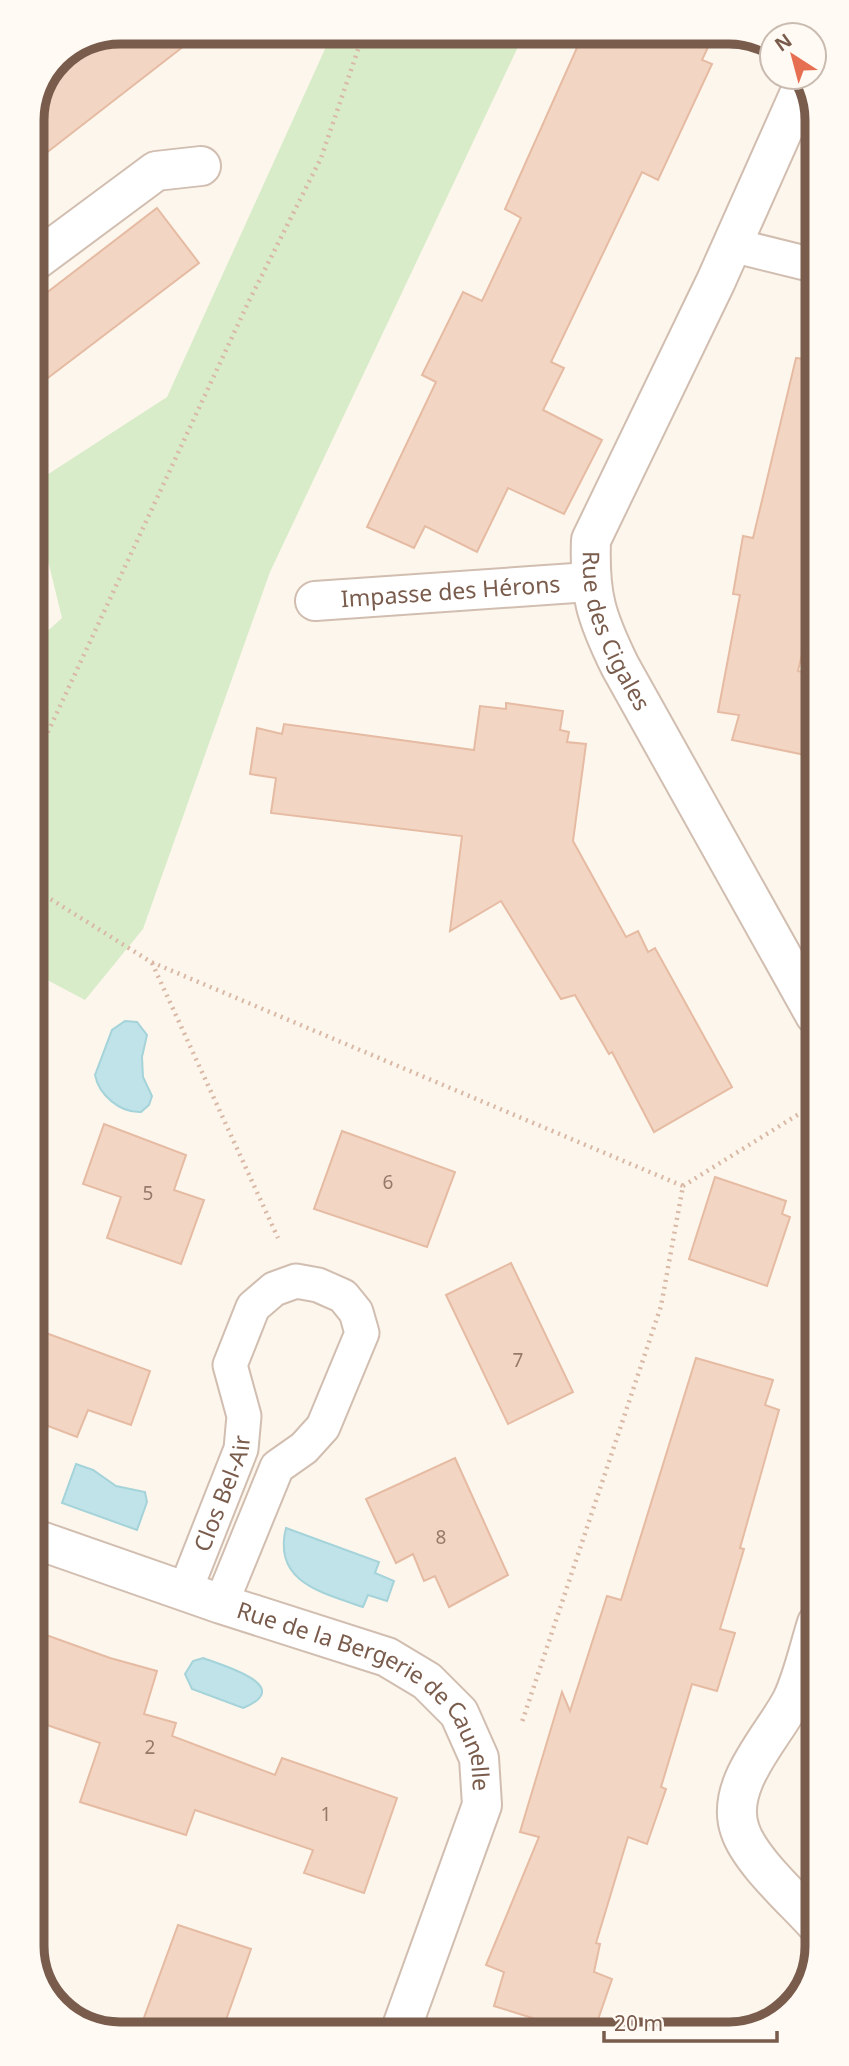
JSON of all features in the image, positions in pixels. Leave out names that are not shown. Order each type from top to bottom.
[{"type":"street","name":"Rue des Cigales","points":[[800,92],[732,245],[591,541],[589,582],[598,622],[620,666],[805,997]]},
{"type":"street","points":[[44,254],[156,171],[201,166]]},
{"type":"street","name":"Impasse des Hérons","points":[[315,601],[589,582]]},
{"type":"street","name":"Rue de la Bergerie de Caunelle","points":[[44,1542],[221,1604],[387,1657],[427,1681],[459,1713],[478,1758],[482,1805],[404,2022]]},
{"type":"street","points":[[805,1660],[793,1698],[751,1769],[737,1801],[740,1830],[758,1858],[805,1911]]},
{"type":"lane","points":[[732,245],[805,263]]},
{"type":"lane","name":"Clos Bel-Air","points":[[185,1591],[241,1448],[244,1416],[230,1365],[253,1307],[274,1289],[296,1281],[318,1285],[342,1296],[355,1312],[362,1334],[323,1427],[304,1448],[276,1467],[221,1604]]},
{"type":"path","points":[[44,740],[247,305],[321,158],[360,44]]},
{"type":"path","points":[[44,895],[151,962],[683,1186]]},
{"type":"path","points":[[151,962],[296,1281]]},
{"type":"path","points":[[520,1730],[661,1306],[683,1186],[805,1111]]},
{"type":"green space","points":[[326,44],[519,44],[270,572],[143,929],[85,1000],[44,978],[44,634],[62,618],[44,544],[44,477],[167,397]]},
{"type":"water","points":[[125,1021],[137,1022],[147,1035],[142,1057],[143,1077],[152,1096],[149,1105],[141,1112],[118,1106],[106,1096],[95,1075],[112,1030]]},
{"type":"water","points":[[76,1464],[93,1470],[116,1486],[145,1492],[147,1502],[137,1530],[62,1503]]},
{"type":"water","points":[[286,1528],[379,1562],[375,1573],[394,1581],[387,1601],[368,1595],[363,1607],[305,1583],[287,1562],[284,1547]]},
{"type":"water","points":[[203,1658],[250,1677],[259,1684],[262,1692],[258,1700],[243,1708],[192,1689],[185,1674],[193,1661]]},
{"type":"building","points":[[187,44],[44,155],[45,105],[57,78],[66,66],[91,50],[105,45]]},
{"type":"building","points":[[579,44],[709,44],[702,60],[712,64],[658,180],[642,172],[551,362],[564,368],[543,410],[602,440],[564,514],[508,488],[477,552],[425,526],[414,548],[367,527],[436,382],[422,375],[463,292],[482,301],[521,218],[505,209]]},
{"type":"building","points":[[157,208],[199,263],[44,381],[44,295]]},
{"type":"building","points":[[796,358],[805,359],[805,641],[798,671],[805,673],[805,755],[732,740],[739,715],[718,712],[740,595],[733,594],[743,536],[753,538]]},
{"type":"building","points":[[506,703],[563,711],[560,730],[569,732],[567,742],[586,744],[573,841],[626,937],[638,931],[648,952],[655,948],[732,1087],[654,1132],[612,1052],[609,1054],[575,995],[561,999],[501,901],[450,931],[462,836],[271,813],[276,778],[250,774],[257,728],[282,734],[284,724],[474,750],[480,706],[506,709]]},
{"type":"building","points":[[104,1124],[186,1155],[174,1190],[204,1200],[181,1264],[107,1238],[121,1197],[83,1184]]},
{"type":"building","points":[[342,1131],[455,1172],[427,1247],[314,1209]]},
{"type":"building","points":[[715,1177],[786,1201],[782,1214],[790,1217],[767,1286],[689,1259]]},
{"type":"building","points":[[511,1263],[573,1392],[508,1424],[446,1295]]},
{"type":"building","points":[[44,1332],[150,1371],[131,1425],[88,1410],[77,1437],[44,1424]]},
{"type":"building","points":[[696,1358],[773,1380],[765,1405],[779,1410],[740,1548],[744,1549],[720,1629],[735,1633],[717,1691],[692,1684],[661,1787],[666,1789],[647,1844],[628,1837],[596,1943],[600,1944],[594,1972],[612,1979],[597,2022],[545,2022],[494,2006],[504,1972],[486,1965],[539,1837],[520,1832],[562,1692],[570,1711],[607,1596],[621,1600]]},
{"type":"building","points":[[455,1458],[508,1575],[449,1607],[435,1576],[424,1581],[413,1554],[396,1563],[366,1499]]},
{"type":"building","points":[[44,1634],[110,1658],[157,1671],[144,1714],[176,1723],[172,1736],[275,1775],[282,1758],[397,1798],[364,1893],[304,1873],[313,1850],[195,1810],[186,1835],[80,1802],[100,1743],[44,1724]]},
{"type":"building","points":[[178,1925],[251,1949],[225,2022],[142,2022]]}]
